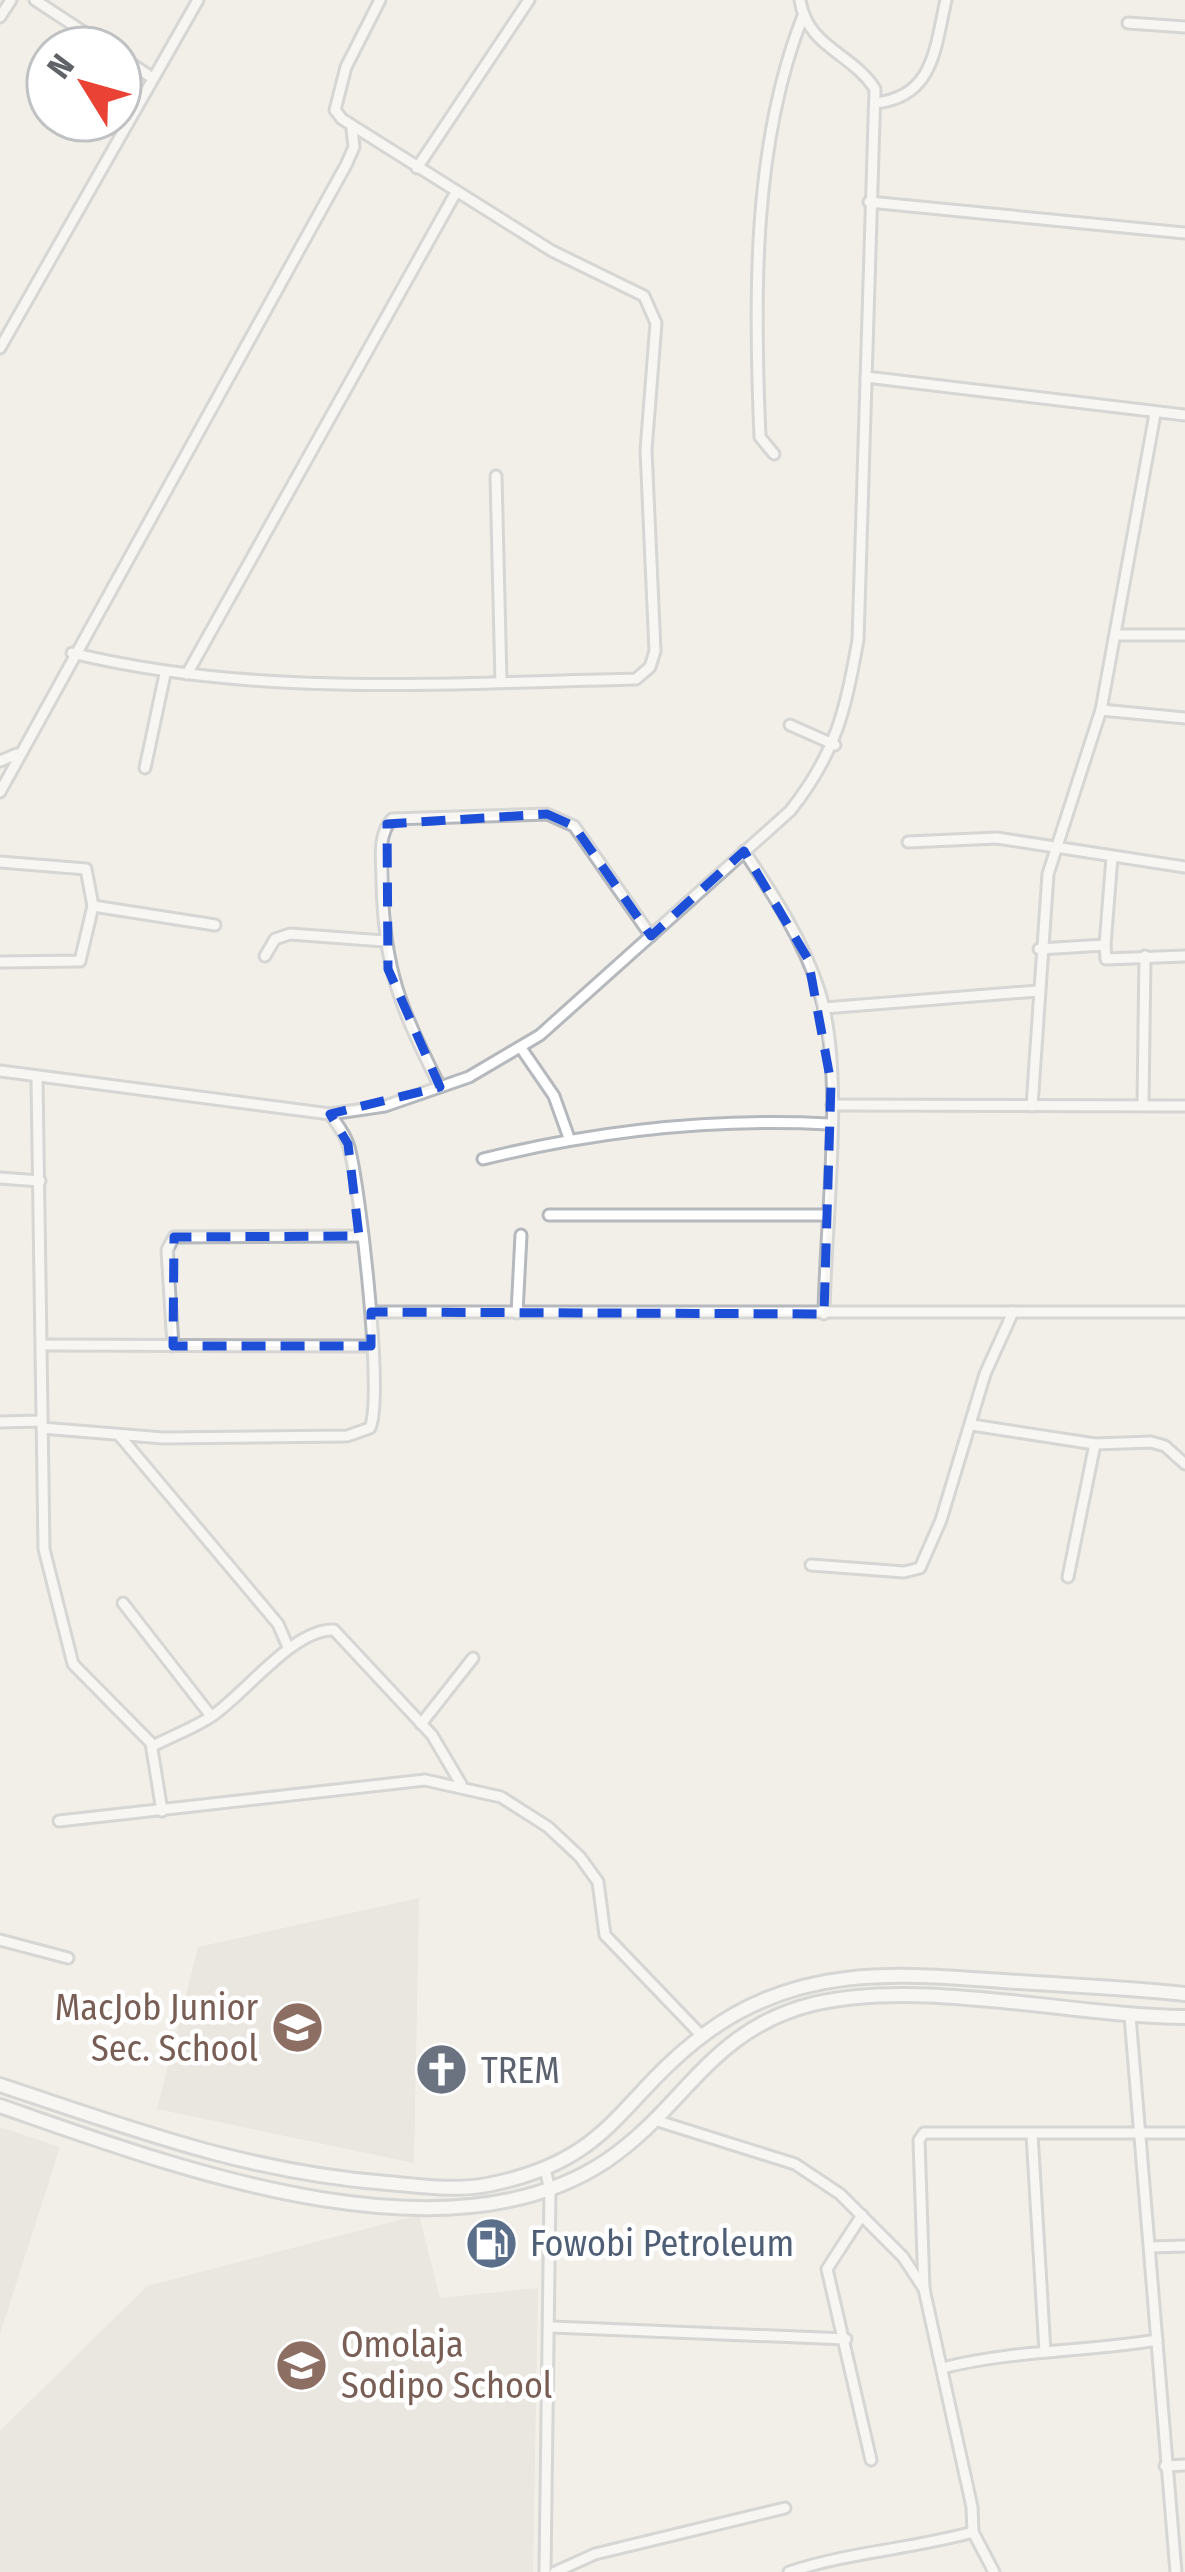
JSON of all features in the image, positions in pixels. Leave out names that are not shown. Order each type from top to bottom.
[{"type":"main road","points":[[0,2085],[203,2152],[282,2172],[442,2187],[485,2185],[545,2169],[595,2143],[702,2036],[763,1999],[837,1976],[898,1973],[1185,1994]]},
{"type":"main road","points":[[0,2106],[280,2193],[431,2207],[484,2205],[550,2190],[608,2159],[658,2121],[716,2053],[754,2028],[808,2006],[903,1996],[1185,2017]]},
{"type":"street","points":[[0,17],[11,0]]},
{"type":"street","points":[[35,0],[71,24]]},
{"type":"street","points":[[0,348],[198,0]]},
{"type":"street","points":[[72,653],[165,674],[279,685],[636,679],[650,667],[655,651],[646,450],[656,323],[644,296],[455,194],[352,129],[335,110],[338,92],[380,0]]},
{"type":"street","points":[[417,168],[529,0]]},
{"type":"street","points":[[774,454],[760,437],[758,284],[779,77],[802,16],[800,0]]},
{"type":"street","points":[[875,103],[920,87],[930,70],[946,0]]},
{"type":"street","points":[[0,1071],[330,1114],[385,1106],[440,1088],[520,1048],[790,812],[835,745],[858,640],[875,103],[875,88],[864,71],[826,47],[802,16]]},
{"type":"street","points":[[1128,23],[1185,27]]},
{"type":"street","points":[[144,72],[151,77]]},
{"type":"street","points":[[0,792],[72,653],[346,165],[354,147],[352,129]]},
{"type":"street","points":[[187,674],[455,194]]},
{"type":"street","points":[[869,202],[1185,233]]},
{"type":"street","points":[[866,377],[1185,415]]},
{"type":"street","points":[[1032,1106],[1039,949],[1048,874],[1101,710],[1155,414]]},
{"type":"street","points":[[496,476],[501,682]]},
{"type":"street","points":[[1114,635],[1185,634]]},
{"type":"street","points":[[145,768],[165,674]]},
{"type":"street","points":[[1101,710],[1185,718]]},
{"type":"street","points":[[790,725],[835,745]]},
{"type":"street","points":[[0,761],[17,754]]},
{"type":"street","points":[[440,1088],[397,1000],[384,941],[381,853],[386,824],[392,819],[547,814],[574,826],[651,936]]},
{"type":"street","points":[[908,842],[997,838],[1185,867]]},
{"type":"street","points":[[744,851],[808,959],[824,1008],[832,1105],[824,1314]]},
{"type":"street","points":[[1112,857],[1106,959],[1185,956]]},
{"type":"street","points":[[0,862],[86,869],[93,906],[80,961],[0,962]]},
{"type":"street","points":[[93,906],[215,925]]},
{"type":"street","points":[[265,956],[275,939],[290,934],[384,941]]},
{"type":"street","points":[[1039,949],[1106,945]]},
{"type":"street","points":[[1143,1105],[1145,956]]},
{"type":"street","points":[[824,1008],[1038,991]]},
{"type":"street","points":[[520,1048],[554,1096],[569,1138]]},
{"type":"street","points":[[37,1079],[43,1345],[40,1521],[54,1606],[73,1664],[153,1746],[162,1810]]},
{"type":"street","points":[[832,1105],[1185,1106]]},
{"type":"street","points":[[0,1422],[119,1435],[362,1434],[374,1418],[371,1312],[349,1144],[330,1114]]},
{"type":"street","points":[[483,1159],[569,1138],[698,1124],[829,1124]]},
{"type":"street","points":[[0,1178],[40,1181]]},
{"type":"street","points":[[549,1216],[825,1215]]},
{"type":"street","points":[[517,1312],[521,1235]]},
{"type":"street","points":[[173,1346],[167,1250],[175,1237],[359,1236]]},
{"type":"street","points":[[371,1312],[1185,1312]]},
{"type":"street","points":[[811,1565],[904,1572],[920,1568],[972,1425],[985,1374],[1013,1312]]},
{"type":"street","points":[[43,1345],[371,1346]]},
{"type":"street","points":[[972,1425],[1095,1444],[1151,1442],[1185,1464]]},
{"type":"street","points":[[119,1435],[278,1624],[288,1647]]},
{"type":"street","points":[[1068,1577],[1095,1444]]},
{"type":"street","points":[[123,1604],[211,1717]]},
{"type":"street","points":[[153,1746],[211,1717],[288,1647],[334,1630],[421,1724],[461,1784]]},
{"type":"street","points":[[421,1724],[473,1658]]},
{"type":"street","points":[[59,1821],[424,1780],[461,1784],[501,1797],[548,1826],[580,1857],[598,1882],[605,1935],[702,2036]]},
{"type":"street","points":[[1,1943],[68,1958]]},
{"type":"street","points":[[1130,2016],[1136,2137],[1150,2247],[1176,2572]]},
{"type":"street","points":[[658,2121],[795,2164],[862,2215],[903,2258],[924,2289]]},
{"type":"street","points":[[994,2572],[973,2532],[924,2289],[920,2136],[1185,2133]]},
{"type":"street","points":[[1032,2134],[1045,2353]]},
{"type":"street","points":[[544,2572],[552,2327],[550,2190],[545,2169]]},
{"type":"street","points":[[862,2215],[826,2270],[872,2460]]},
{"type":"street","points":[[1150,2247],[1185,2246]]},
{"type":"street","points":[[552,2327],[845,2339]]},
{"type":"street","points":[[942,2368],[1157,2340]]},
{"type":"street","points":[[1166,2466],[1185,2465]]},
{"type":"street","points":[[555,2572],[595,2554],[785,2508]]},
{"type":"street","points":[[789,2572],[857,2552],[925,2545],[973,2532]]},
{"type":"highlighted area","points":[[547,814],[574,826],[651,936],[744,851],[808,959],[831,1083],[824,1314],[371,1312],[371,1346],[173,1346],[174,1237],[359,1236],[348,1144],[330,1114],[440,1087],[388,969],[387,824]]},
{"type":"shaded area","name":"MacJob Junior Sec. School","points":[[419,1898],[414,2163],[157,2109],[198,1947]]},
{"type":"shaded area","points":[[0,2127],[60,2147],[0,2334]]},
{"type":"shaded area","name":"Omolaja Sodipo School","points":[[419,2215],[440,2298],[538,2288],[533,2572],[0,2572],[0,2431],[147,2286]]},
{"type":"place","name":"MacJob Junior Sec. School","points":[[297,2028]]},
{"type":"place","name":"TREM","points":[[442,2070]]},
{"type":"place","name":"Fowobi Petroleum","points":[[491,2243]]},
{"type":"place","name":"Omolaja Sodipo School","points":[[302,2365]]}]
